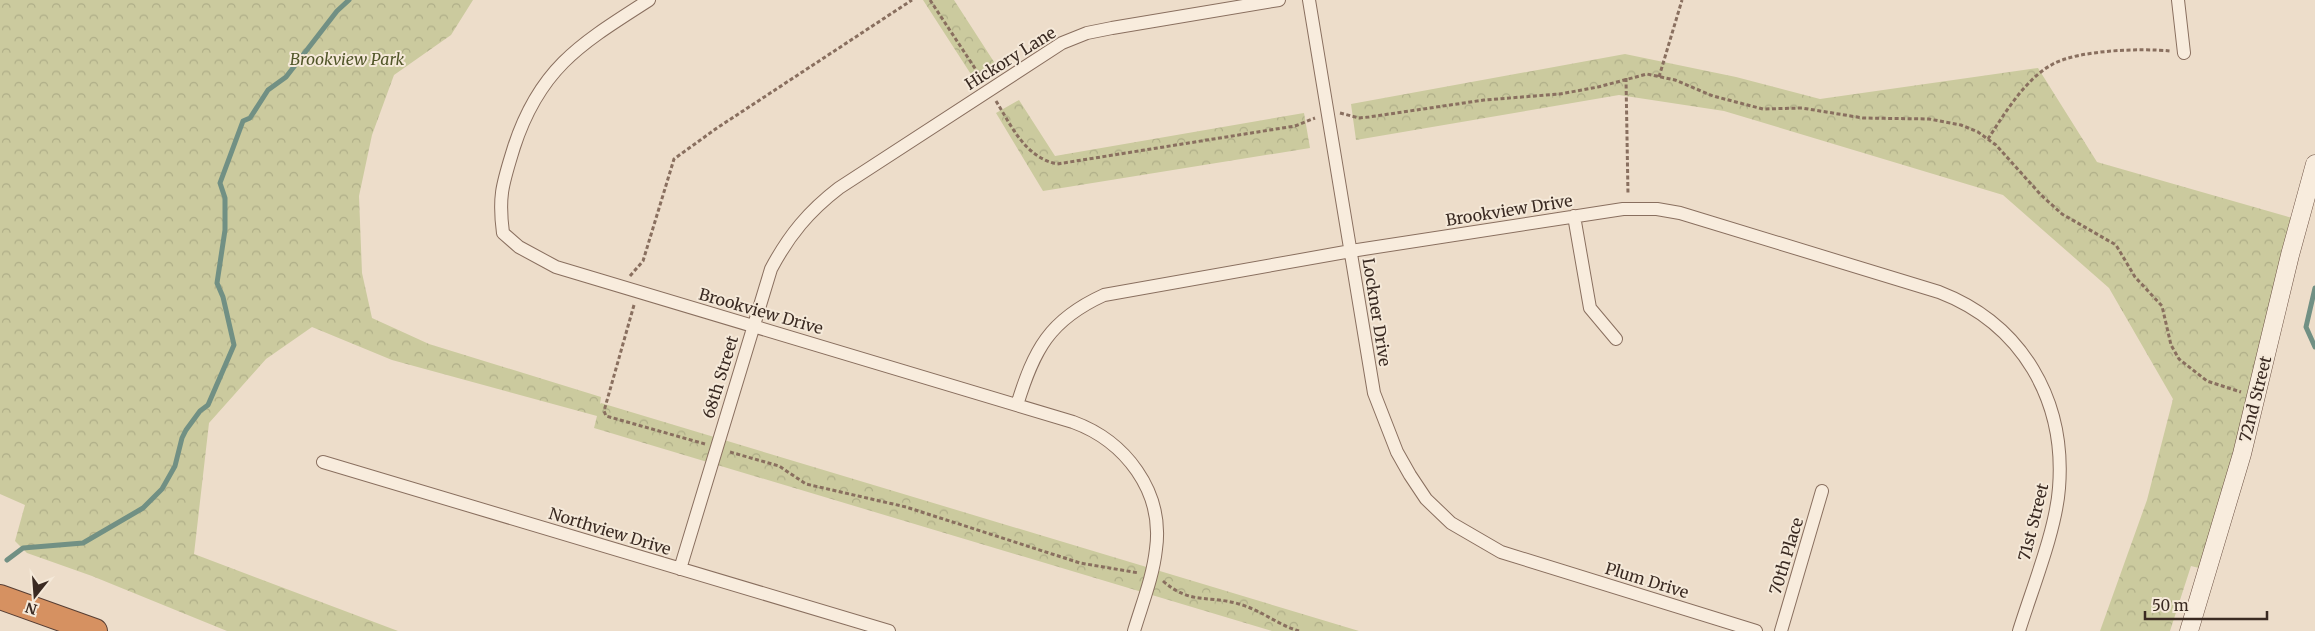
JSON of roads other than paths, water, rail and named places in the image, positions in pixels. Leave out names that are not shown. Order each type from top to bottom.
[{"type":"highway","points":[[0,597],[95,631]]},
{"type":"street","name":"Brookview Drive","points":[[649,0],[571,53],[552,73],[537,94],[524,120],[503,182],[499,203],[503,233],[519,247],[556,267],[1017,405],[1072,422],[1102,435],[1119,448],[1134,464],[1146,484],[1153,504],[1157,526],[1157,548],[1134,631]]},
{"type":"street","name":"Hickory Lane","points":[[840,188],[1062,43],[1087,34],[1279,0]]},
{"type":"street","name":"Lockner Drive","points":[[1309,0],[1374,393],[1397,452],[1426,499],[1451,523],[1500,552],[1528,561]]},
{"type":"street","points":[[2178,0],[2184,53]]},
{"type":"street","name":"72nd Street","points":[[2189,631],[2242,454],[2290,255],[2315,164]]},
{"type":"street","name":"68th Street","points":[[680,569],[771,269],[783,246],[805,217],[840,188]]},
{"type":"street","name":"Brookview Drive","points":[[1017,405],[1028,370],[1038,349],[1051,330],[1066,316],[1084,304],[1104,296],[1123,291],[1351,251],[1628,209],[1656,209],[1680,213],[1958,299],[1987,316],[2011,338],[2030,364]]},
{"type":"street","points":[[1574,216],[1590,308],[1616,339]]},
{"type":"street","name":"71st Street","points":[[2019,631],[2051,528],[2059,489],[2060,449],[2052,410],[2030,364]]},
{"type":"street","name":"Northview Drive","points":[[323,462],[889,631]]},
{"type":"street","name":"70th Place","points":[[1780,631],[1822,491]]},
{"type":"street","name":"Plum Drive","points":[[1528,561],[1756,631]]},
{"type":"waterway","points":[[7,560],[23,548],[83,543],[143,508],[162,489],[175,466],[182,438],[200,411],[208,405],[234,345],[223,297],[217,283],[225,230],[225,198],[220,183],[243,121],[250,118],[268,90],[286,77],[337,11],[349,0]]},
{"type":"waterway","points":[[2315,288],[2306,327],[2315,347]]},
{"type":"park label","name":"Brookview Park","points":[[347,59]]}]
